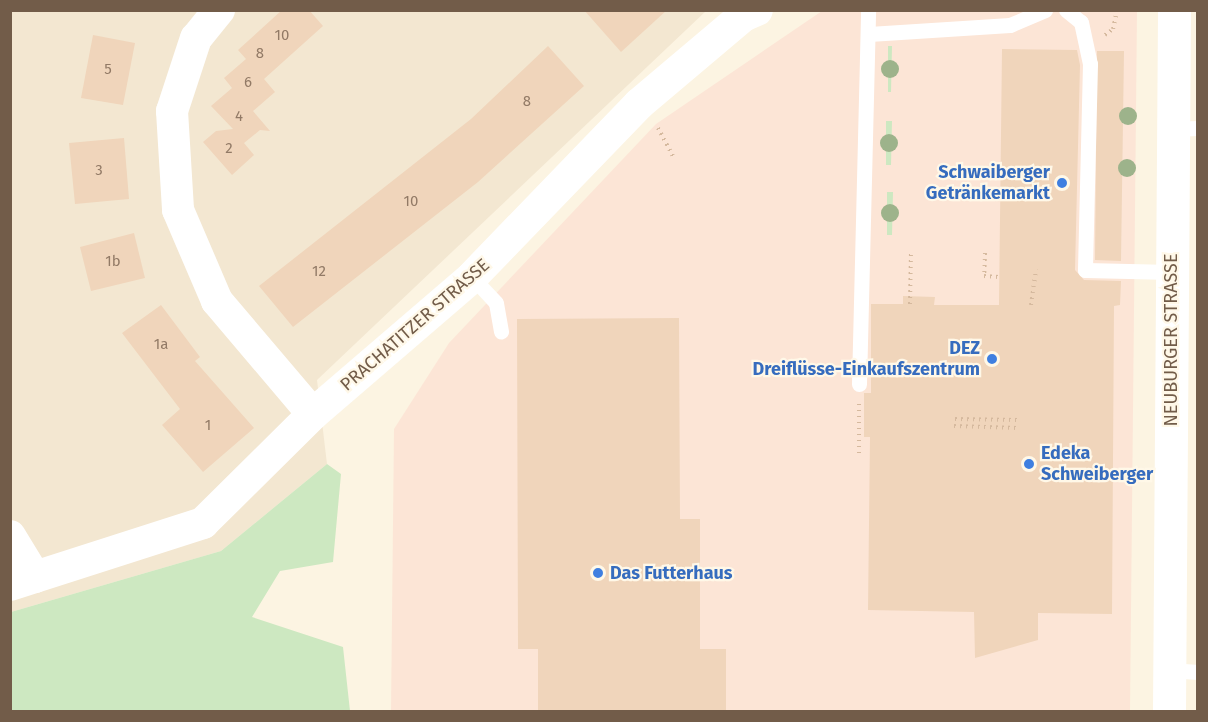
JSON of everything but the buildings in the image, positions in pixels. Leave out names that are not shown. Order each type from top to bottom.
[{"type":"street","points":[[219,10],[196,38],[172,111],[178,210],[217,301],[313,414]]},
{"type":"street","name":"PRACHATITZER STRASSE","points":[[10,536],[23,581],[203,523],[313,414],[472,277],[639,104],[743,16],[757,10]]},
{"type":"street","name":"NEUBURGER STRASSE","points":[[1169,711],[1183,671],[1172,272],[1184,128],[1174,10]]},
{"type":"lane","points":[[859,384],[868,10]]},
{"type":"lane","points":[[869,34],[990,27],[1045,10]]},
{"type":"lane","points":[[1066,10],[1081,22],[1088,51],[1085,270],[1172,272]]},
{"type":"lane","points":[[472,277],[496,303],[501,332]]},
{"type":"path","points":[[656,124],[674,156]]},
{"type":"path","points":[[910,304],[911,251]]},
{"type":"path","points":[[985,253],[984,276],[999,277]]},
{"type":"path","points":[[1031,305],[1036,269]]},
{"type":"path","points":[[859,384],[859,454]]},
{"type":"path","points":[[955,419],[1018,420]]},
{"type":"path","points":[[954,426],[1018,428]]},
{"type":"shaded area","points":[[11,11],[706,11],[317,380],[327,464],[221,551],[11,612]]},
{"type":"shaded area","points":[[822,11],[1137,11],[1130,711],[391,712],[394,429],[449,343],[656,124]]},
{"type":"green space","points":[[888,46],[892,46],[891,92],[888,92]]},
{"type":"green space","points":[[886,121],[892,121],[891,165],[886,165]]},
{"type":"green space","points":[[887,192],[893,192],[892,235],[887,235]]},
{"type":"green space","points":[[327,464],[341,474],[333,562],[280,571],[252,617],[343,647],[350,711],[11,711],[11,612],[221,551]]},
{"type":"place","name":"Schwaiberger Getränkemarkt","points":[[1062,183]]},
{"type":"place","name":"DEZ Dreiflüsse-Einkaufszentrum","points":[[992,359]]},
{"type":"place","name":"Edeka Schweiberger","points":[[1029,464]]},
{"type":"place","name":"Das Futterhaus","points":[[598,573]]}]
